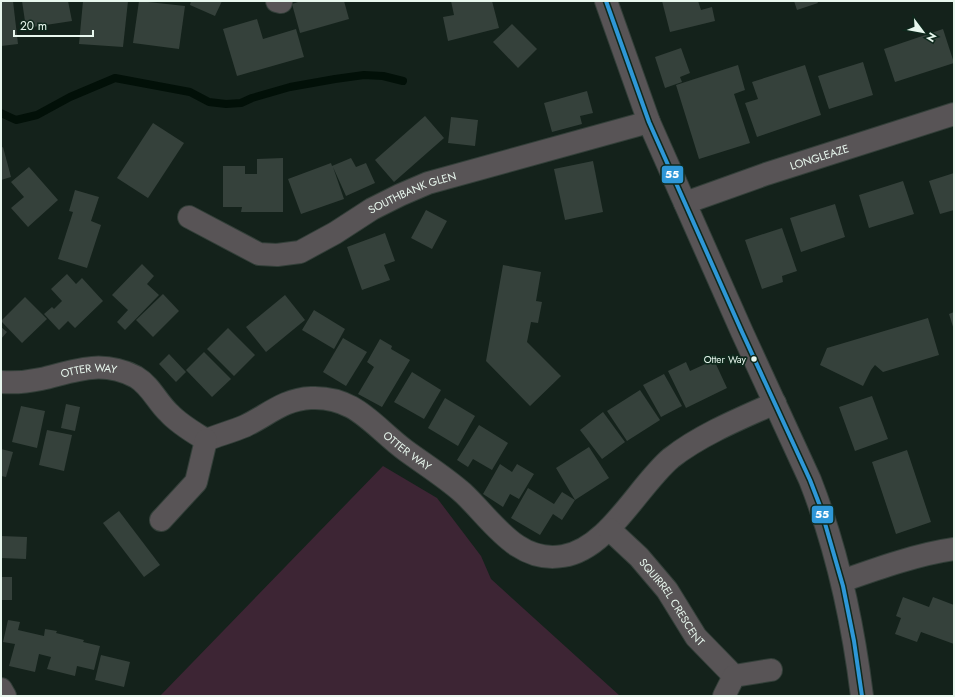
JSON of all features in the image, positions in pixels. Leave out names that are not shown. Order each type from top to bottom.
[{"type":"street","points":[[606,1],[649,122],[820,504],[842,581],[860,676],[862,696]]},
{"type":"street","name":"LONGLEAZE","points":[[685,203],[766,174],[954,114]]},
{"type":"street","name":"SOUTHBANK GLEN","points":[[189,217],[258,254],[277,255],[300,252],[335,233],[372,209],[428,183],[649,122]]},
{"type":"street","name":"OTTER WAY","points":[[1,382],[16,383],[39,379],[70,370],[100,366],[118,370],[136,378],[148,387],[168,413],[186,428],[206,440],[244,426],[282,404],[297,399],[329,399],[343,403],[356,409],[371,419],[403,448],[463,493],[492,524],[511,541],[537,556],[550,557],[564,556],[577,552],[590,545],[608,529],[655,473],[691,444],[775,403]]},
{"type":"street","points":[[161,520],[196,482],[206,440]]},
{"type":"street","name":"SQUIRREL CRESCENT","points":[[608,529],[639,557],[667,590],[696,637],[734,676]]},
{"type":"street","points":[[842,581],[908,560],[954,549]]},
{"type":"street","points":[[724,696],[734,676],[771,670]]},
{"type":"street","points":[[1,689],[5,696]]},
{"type":"shaded area","points":[[383,466],[437,498],[481,556],[491,579],[620,696],[160,696]]},
{"type":"building","points":[[13,1],[18,44],[1,46],[1,2]]},
{"type":"building","points":[[22,1],[68,1],[72,21],[26,28]]},
{"type":"building","points":[[83,1],[128,1],[123,47],[79,44]]},
{"type":"building","points":[[139,1],[185,6],[179,49],[133,43]]},
{"type":"building","points":[[191,1],[222,1],[215,16],[190,5]]},
{"type":"building","points":[[301,1],[344,1],[349,19],[300,33],[292,4]]},
{"type":"building","points":[[451,1],[492,1],[499,28],[448,41],[443,17],[454,15]]},
{"type":"building","points":[[662,1],[698,1],[701,10],[712,7],[715,21],[670,32]]},
{"type":"building","points":[[794,1],[817,1],[818,3],[797,10]]},
{"type":"building","points":[[257,19],[263,39],[296,29],[304,57],[237,76],[223,29]]},
{"type":"building","points":[[512,24],[537,49],[518,68],[493,42]]},
{"type":"building","points":[[943,29],[954,63],[895,82],[884,49]]},
{"type":"building","points":[[681,48],[690,73],[680,77],[682,82],[665,88],[655,57]]},
{"type":"building","points":[[863,62],[873,95],[829,109],[818,76]]},
{"type":"building","points":[[738,65],[745,90],[734,94],[750,143],[699,159],[676,85]]},
{"type":"building","points":[[805,65],[821,115],[757,137],[745,103],[758,99],[752,82]]},
{"type":"building","points":[[587,91],[593,113],[580,116],[582,124],[552,132],[544,103]]},
{"type":"building","points":[[425,116],[444,138],[394,182],[375,160]]},
{"type":"building","points":[[451,117],[478,120],[475,146],[448,143]]},
{"type":"building","points":[[153,123],[184,143],[148,198],[117,178]]},
{"type":"building","points":[[3,147],[11,177],[1,180],[1,148]]},
{"type":"building","points":[[283,158],[283,212],[241,212],[242,207],[223,207],[223,166],[245,166],[245,174],[257,174],[257,159]]},
{"type":"building","points":[[351,158],[356,167],[366,163],[375,183],[346,196],[333,167],[344,199],[301,214],[288,179],[331,163],[332,166]]},
{"type":"building","points":[[593,161],[603,212],[565,220],[554,169]]},
{"type":"building","points":[[29,167],[58,200],[28,227],[11,208],[24,197],[11,182]]},
{"type":"building","points":[[954,173],[954,210],[940,214],[929,181]]},
{"type":"building","points":[[903,181],[914,214],[869,228],[859,195]]},
{"type":"building","points":[[75,190],[99,197],[91,221],[101,225],[87,268],[58,259],[73,212],[69,211]]},
{"type":"building","points":[[835,204],[845,237],[801,252],[790,218]]},
{"type":"building","points":[[426,210],[447,221],[432,249],[411,238]]},
{"type":"building","points":[[782,228],[797,271],[782,276],[783,282],[762,289],[745,240]]},
{"type":"building","points":[[385,233],[395,261],[384,265],[390,280],[362,290],[347,247]]},
{"type":"building","points":[[142,264],[154,276],[147,284],[159,295],[125,330],[117,322],[128,310],[112,295]]},
{"type":"building","points":[[503,265],[541,272],[536,301],[542,302],[538,323],[531,322],[527,342],[561,376],[530,406],[486,361]]},
{"type":"building","points":[[67,274],[76,284],[82,278],[103,301],[75,328],[68,321],[59,330],[44,314],[52,307],[54,309],[62,301],[51,289]]},
{"type":"building","points":[[163,294],[179,311],[153,337],[136,320]]},
{"type":"building","points":[[285,295],[305,320],[266,352],[246,327]]},
{"type":"building","points":[[25,297],[47,319],[22,343],[1,321]]},
{"type":"building","points":[[314,310],[345,329],[334,349],[302,330]]},
{"type":"building","points":[[954,312],[954,330],[949,314]]},
{"type":"building","points":[[928,318],[939,355],[883,372],[875,365],[863,386],[820,365],[827,348]]},
{"type":"building","points":[[1,327],[7,332],[1,339]]},
{"type":"building","points":[[228,328],[255,355],[234,376],[207,349]]},
{"type":"building","points":[[343,338],[367,352],[346,386],[323,372]]},
{"type":"building","points":[[380,339],[392,346],[391,349],[410,360],[382,407],[358,394],[374,367],[367,362]]},
{"type":"building","points":[[204,352],[231,379],[212,397],[186,370]]},
{"type":"building","points":[[169,354],[186,372],[176,382],[159,364]]},
{"type":"building","points":[[714,360],[727,388],[686,408],[668,371],[686,362],[690,371]]},
{"type":"building","points":[[412,372],[441,390],[424,419],[394,402]]},
{"type":"building","points":[[664,374],[682,406],[661,417],[643,385]]},
{"type":"building","points":[[640,390],[660,420],[627,441],[607,411]]},
{"type":"building","points":[[872,396],[888,439],[855,451],[839,407]]},
{"type":"building","points":[[445,398],[475,416],[458,446],[428,428]]},
{"type":"building","points":[[66,404],[80,407],[75,431],[61,428]]},
{"type":"building","points":[[21,406],[45,411],[37,448],[12,442]]},
{"type":"building","points":[[603,412],[625,442],[602,459],[580,430]]},
{"type":"building","points":[[479,425],[508,443],[492,470],[473,459],[468,467],[457,460]]},
{"type":"building","points":[[47,430],[72,435],[64,471],[39,465]]},
{"type":"building","points":[[589,447],[609,478],[575,500],[556,468]]},
{"type":"building","points":[[1,449],[13,452],[6,477],[1,476]]},
{"type":"building","points":[[907,450],[931,522],[896,534],[872,462]]},
{"type":"building","points":[[500,464],[512,472],[517,464],[534,474],[519,499],[510,494],[503,507],[483,494]]},
{"type":"building","points":[[528,488],[554,504],[562,492],[575,500],[562,520],[553,514],[540,535],[511,518]]},
{"type":"building","points":[[119,511],[160,565],[144,577],[103,523]]},
{"type":"building","points":[[1,536],[27,537],[26,559],[1,558]]},
{"type":"building","points":[[1,577],[12,577],[12,600],[1,600]]},
{"type":"building","points":[[903,597],[929,607],[933,597],[954,605],[954,644],[921,632],[917,642],[895,634],[901,618],[896,616]]},
{"type":"building","points":[[8,620],[20,622],[18,630],[44,636],[45,629],[57,631],[56,633],[84,640],[83,642],[100,646],[94,670],[77,666],[75,676],[47,669],[51,657],[39,654],[35,672],[9,666],[15,644],[3,642]]},
{"type":"building","points":[[101,655],[130,662],[124,687],[95,680]]},
{"type":"waterway","points":[[1,113],[16,120],[37,115],[70,97],[115,78],[190,92],[209,102],[226,104],[241,103],[252,98],[290,87],[364,75],[383,76],[403,81]]},
{"type":"transit line","name":"55","points":[[606,1],[649,122],[742,332],[810,480],[820,506],[843,586],[854,641],[862,696]]},
{"type":"place","name":"Otter Way","points":[[754,359]]}]
